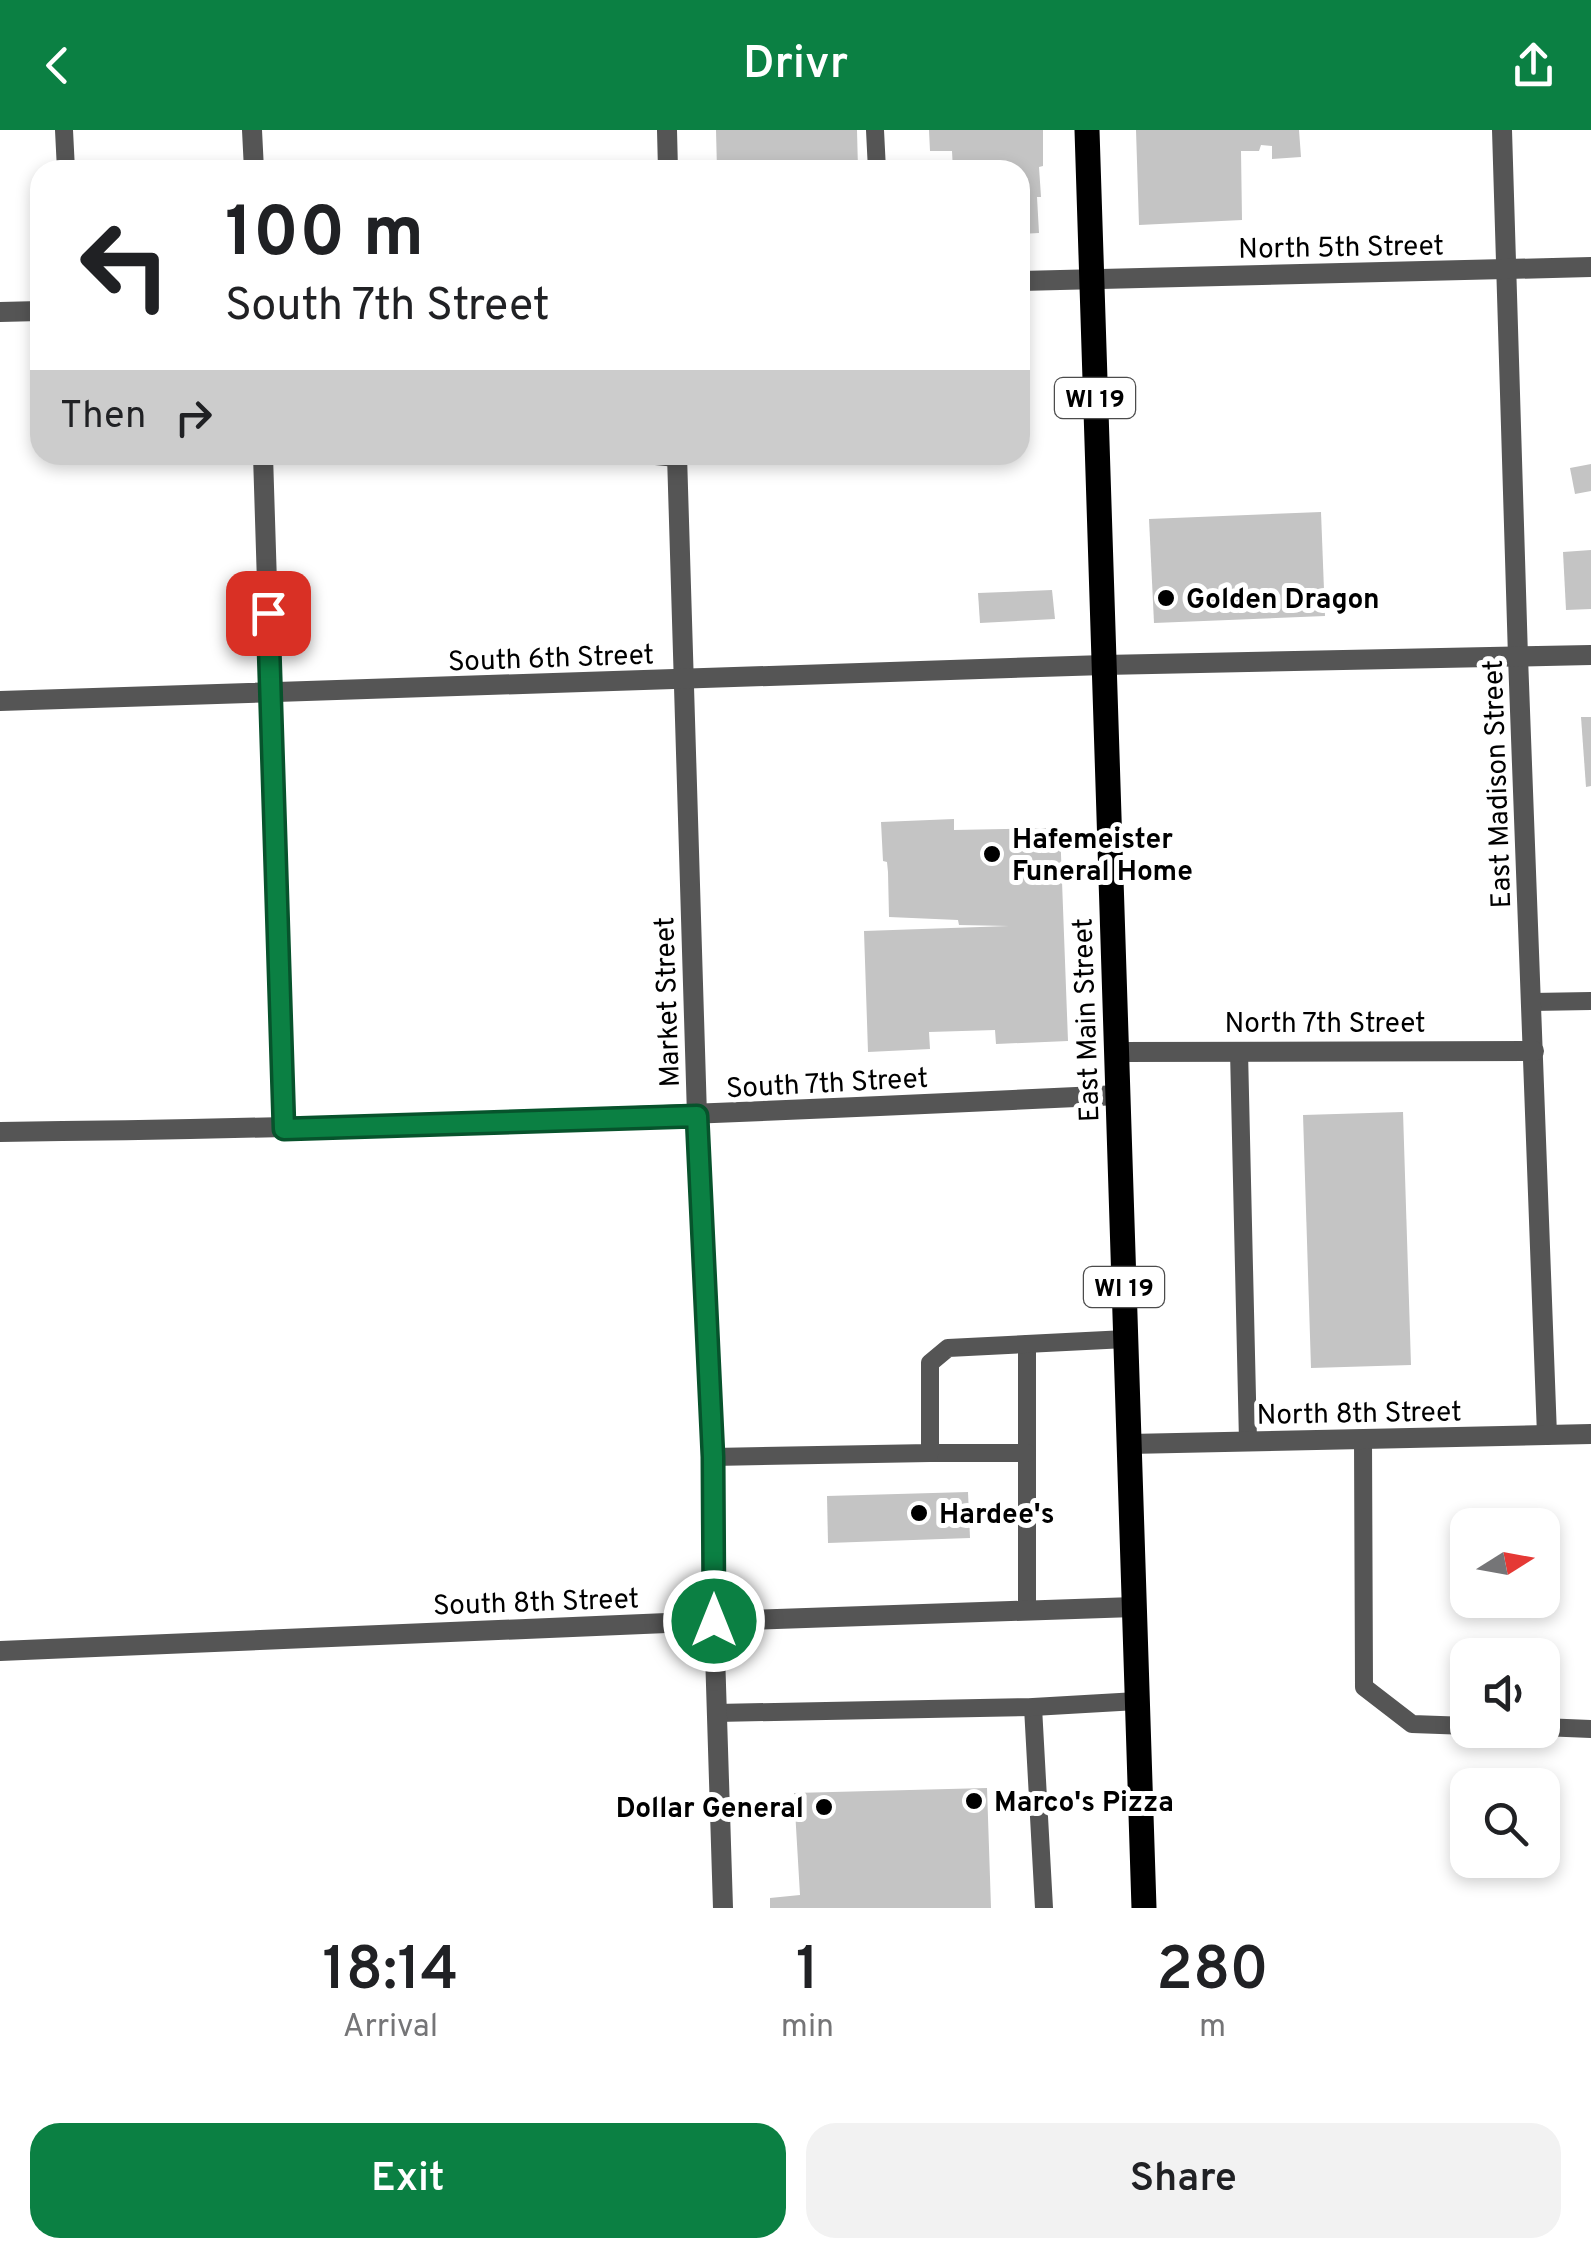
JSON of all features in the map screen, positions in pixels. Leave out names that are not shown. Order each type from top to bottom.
[{"type":"main road","name":"East Main Street","points":[[1087,130],[1144,1908]]},
{"type":"street","points":[[252,130],[254,160]]},
{"type":"street","points":[[667,130],[668,160]]},
{"type":"street","name":"East Madison Street","points":[[1502,130],[1547,1435]]},
{"type":"street","name":"North 5th Street","points":[[1030,281],[1591,267]]},
{"type":"street","points":[[0,312],[30,311]]},
{"type":"street","points":[[263,465],[284,1129]]},
{"type":"street","name":"Market Street","points":[[677,465],[697,1116],[713,1457],[722,1908]]},
{"type":"street","name":"South 6th Street","points":[[0,701],[1104,665],[1591,654]]},
{"type":"street","name":"North 7th Street","points":[[1116,1052],[1534,1051]]},
{"type":"street","name":"South 7th Street","points":[[0,1132],[284,1129],[697,1116],[1118,1094]]},
{"type":"street","name":"North 8th Street","points":[[1129,1444],[1591,1434]]},
{"type":"street","name":"South 8th Street","points":[[0,1652],[1134,1607]]},
{"type":"lane","points":[[64,130],[66,160]]},
{"type":"lane","points":[[875,130],[876,160]]},
{"type":"lane","points":[[1532,1002],[1591,1001]]},
{"type":"lane","points":[[1240,1050],[1248,1442]]},
{"type":"lane","points":[[930,1453],[930,1363],[948,1348],[1126,1339]]},
{"type":"lane","points":[[1027,1344],[1027,1610]]},
{"type":"lane","points":[[1363,1439],[1364,1687],[1412,1724],[1450,1725]]},
{"type":"lane","points":[[713,1457],[1027,1453]]},
{"type":"lane","points":[[716,1714],[1137,1701]]},
{"type":"lane","points":[[1033,1707],[1044,1908]]},
{"type":"lane","points":[[1560,1728],[1591,1729]]},
{"type":"building","points":[[716,130],[857,130],[858,160],[717,160]]},
{"type":"building","points":[[929,130],[1043,130],[1041,197],[1037,197],[1039,233],[1030,233],[1030,160],[952,160],[952,151],[930,151]]},
{"type":"building","points":[[1136,130],[1299,130],[1301,157],[1272,159],[1272,146],[1241,151],[1242,220],[1139,225]]},
{"type":"building","points":[[1591,464],[1591,491],[1575,494],[1570,468]]},
{"type":"building","points":[[1321,512],[1325,616],[1154,623],[1149,519]]},
{"type":"building","points":[[1591,550],[1591,609],[1566,610],[1563,552]]},
{"type":"building","points":[[1052,590],[1055,619],[980,623],[978,593]]},
{"type":"building","points":[[1581,717],[1591,717],[1591,786],[1586,787]]},
{"type":"building","points":[[954,819],[954,830],[1060,828],[1068,1041],[996,1044],[995,1030],[929,1032],[930,1049],[868,1052],[864,931],[1009,926],[889,917],[881,822]]},
{"type":"building","points":[[1403,1112],[1411,1365],[1311,1368],[1303,1115]]},
{"type":"building","points":[[968,1492],[970,1538],[828,1543],[827,1496]]},
{"type":"building","points":[[987,1788],[991,1908],[770,1908],[770,1898],[800,1895],[794,1793]]},
{"type":"place","name":"Golden Dragon","points":[[1166,598]]},
{"type":"place","name":"Hafemeister Funeral Home","points":[[992,854]]},
{"type":"place","name":"Hardee's","points":[[919,1513]]},
{"type":"place","name":"Marco's Pizza","points":[[974,1801]]},
{"type":"place","name":"Dollar General","points":[[824,1807]]},
{"type":"route","points":[[268,613],[284,1129],[697,1116],[713,1457],[714,1621]]}]
